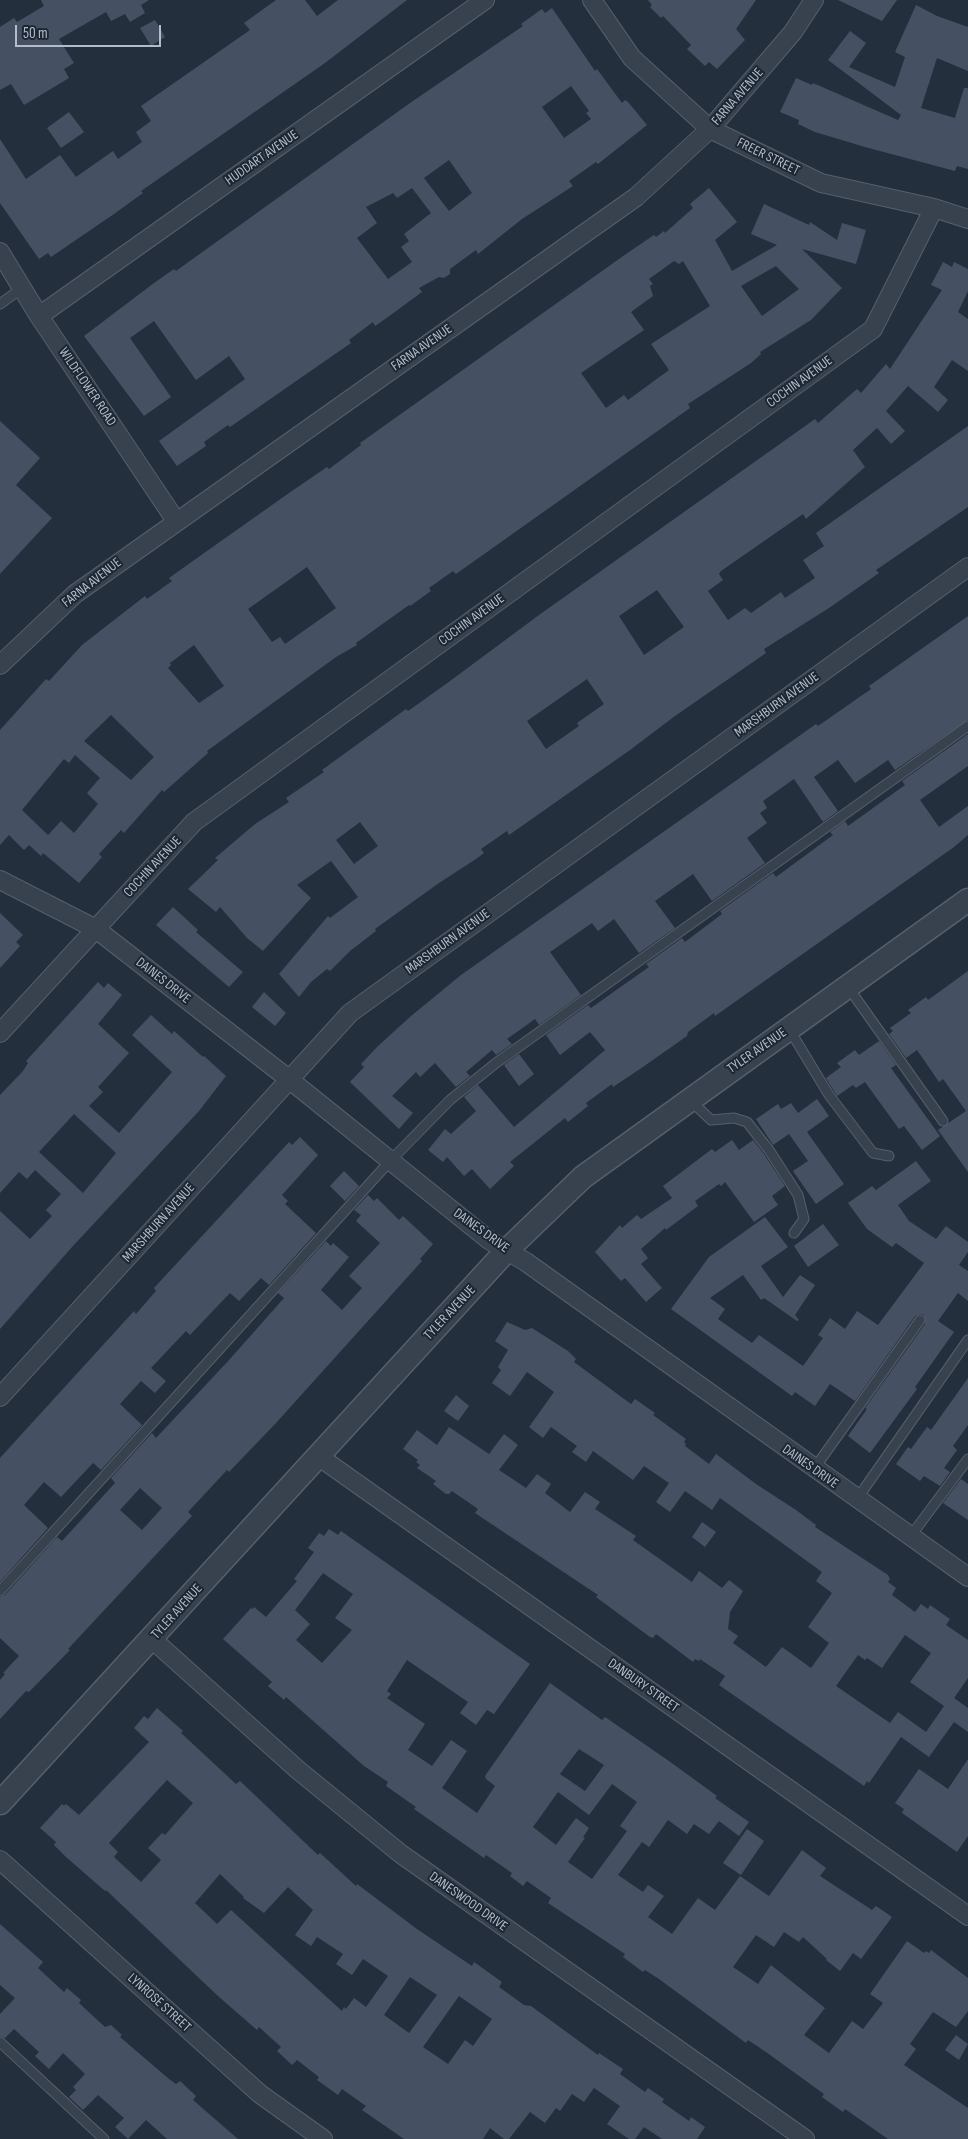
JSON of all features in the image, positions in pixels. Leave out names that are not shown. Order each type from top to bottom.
[{"type":"street","name":"HUDDART AVENUE","points":[[39,316],[485,0]]},
{"type":"street","name":"FREER STREET","points":[[592,0],[632,58],[710,129],[821,184],[934,208],[968,219]]},
{"type":"street","name":"FARNA AVENUE","points":[[0,665],[75,594],[636,196],[710,129],[793,32],[814,0]]},
{"type":"street","name":"COCHIN AVENUE","points":[[0,1033],[194,822],[873,329],[934,208]]},
{"type":"street","name":"WILDFLOWER ROAD","points":[[0,252],[39,316],[176,521]]},
{"type":"street","name":"MARSHBURN AVENUE","points":[[0,1397],[350,1013],[968,567]]},
{"type":"street","name":"DAINES DRIVE","points":[[0,880],[96,929],[290,1080],[489,1240],[526,1262],[814,1470],[968,1577]]},
{"type":"street","name":"TYLER AVENUE","points":[[0,1803],[152,1640],[507,1250],[583,1177],[968,900]]},
{"type":"street","name":"DANBURY STREET","points":[[318,1456],[968,1916]]},
{"type":"street","name":"DANESWOOD DRIVE","points":[[152,1640],[298,1770],[401,1854],[805,2139]]},
{"type":"street","name":"LYNROSE STREET","points":[[0,1860],[260,2094],[323,2139]]},
{"type":"lane","points":[[0,304],[22,288]]},
{"type":"lane","points":[[0,1591],[391,1160],[450,1100],[496,1063],[968,726]]},
{"type":"lane","points":[[848,987],[943,1121]]},
{"type":"lane","points":[[789,1029],[829,1095],[873,1154],[888,1156]]},
{"type":"lane","points":[[689,1099],[711,1120],[734,1118],[747,1122],[798,1195],[804,1220],[794,1233]]},
{"type":"lane","points":[[814,1470],[920,1320]]},
{"type":"lane","points":[[857,1500],[968,1340]]},
{"type":"lane","points":[[910,1537],[968,1459]]},
{"type":"lane","points":[[0,2042],[104,2139]]},
{"type":"building","points":[[41,0],[149,0],[141,5],[145,13],[130,22],[125,14],[111,21],[106,12],[59,39],[74,63],[64,69],[69,78],[24,105],[11,84],[0,90],[0,27],[14,18],[17,22],[44,6]]},
{"type":"building","points":[[276,0],[305,0],[317,16],[338,0],[407,0],[325,63],[141,191],[143,193],[114,214],[51,257],[48,253],[39,259],[0,203],[0,139],[26,179],[60,155],[76,177],[113,151],[118,159],[142,142],[136,132],[151,121],[141,106],[250,30],[244,23]]},
{"type":"building","points":[[648,0],[756,0],[736,29],[745,40],[717,69],[709,62],[705,66],[687,49],[691,45],[663,16],[661,18],[650,7],[652,5]]},
{"type":"building","points":[[838,0],[897,0],[882,21]]},
{"type":"building","points":[[916,5],[937,16],[968,27],[968,71],[937,58],[921,108],[955,118],[964,88],[968,88],[968,169],[957,166],[955,171],[815,132],[798,124],[799,120],[780,112],[796,78],[812,85],[813,83],[898,120],[901,115],[828,60],[850,31],[866,43],[849,67],[895,87],[905,57],[895,52]]},
{"type":"building","points":[[552,8],[595,71],[597,69],[622,103],[625,100],[628,102],[647,125],[598,164],[596,162],[569,181],[573,186],[522,219],[478,254],[476,250],[450,269],[450,274],[444,278],[439,277],[419,288],[422,292],[375,326],[373,322],[349,340],[351,343],[230,427],[228,425],[204,442],[206,446],[177,466],[159,441],[245,379],[229,356],[196,380],[154,321],[130,338],[171,397],[144,416],[84,336],[154,283],[174,269],[176,271],[410,103],[523,26],[521,24],[542,9],[545,13]],"holes":[[[571,86],[589,111],[586,113],[591,119],[564,138],[542,107]],[[449,160],[472,193],[449,211],[424,178]],[[412,188],[431,213],[404,234],[409,241],[401,247],[412,262],[388,279],[357,238],[377,223],[366,207],[393,193],[397,198]]]},
{"type":"building","points":[[155,20],[165,37],[151,46],[140,28]]},
{"type":"building","points":[[69,112],[84,132],[61,148],[47,128]]},
{"type":"building","points":[[709,188],[737,222],[715,240],[732,271],[777,245],[751,234],[764,204],[809,225],[810,222],[837,240],[842,223],[866,230],[856,264],[802,249],[842,288],[811,320],[760,352],[761,354],[751,363],[688,404],[690,408],[456,574],[453,571],[429,588],[431,591],[356,643],[357,645],[336,657],[207,751],[208,753],[164,792],[162,790],[124,833],[121,830],[99,854],[102,857],[79,883],[43,853],[41,856],[29,845],[24,850],[9,835],[0,845],[0,730],[46,679],[49,681],[82,645],[145,596],[147,599],[172,581],[169,578],[327,467],[329,469],[361,445],[360,443],[626,254],[654,235],[656,237],[664,231],[665,233],[693,208],[690,204]],"holes":[[[674,261],[679,264],[683,261],[710,306],[651,344],[669,370],[628,400],[624,395],[606,408],[581,373],[644,330],[631,312],[653,296],[650,286],[653,284],[649,279]],[[776,266],[799,289],[762,316],[741,286]],[[307,567],[336,608],[285,644],[280,637],[272,642],[248,609]],[[194,645],[224,686],[199,703],[168,668],[171,665],[170,663]],[[111,715],[154,757],[131,780],[84,741]],[[75,755],[100,778],[87,793],[98,804],[74,833],[61,821],[48,835],[22,810],[64,759],[69,763]]]},
{"type":"building","points":[[943,262],[952,267],[954,262],[968,269],[968,291],[958,312],[968,319],[968,371],[952,360],[934,387],[948,400],[938,412],[908,386],[886,411],[905,431],[891,444],[877,428],[853,450],[865,467],[806,519],[803,514],[721,571],[719,574],[723,580],[708,591],[728,620],[745,608],[751,613],[781,592],[785,598],[815,578],[803,560],[824,546],[816,533],[968,426],[968,507],[876,570],[879,573],[829,608],[764,649],[766,653],[509,835],[507,831],[481,849],[484,853],[375,929],[376,931],[350,951],[330,971],[327,969],[311,982],[299,997],[279,974],[328,916],[330,918],[358,897],[331,861],[297,885],[311,898],[263,951],[247,938],[220,907],[216,912],[188,889],[218,860],[215,858],[255,824],[289,802],[286,798],[324,772],[322,770],[406,709],[408,711],[446,684],[539,615],[815,419],[818,423],[857,389],[861,393],[886,364],[890,369],[942,290],[931,285]],"holes":[[[657,590],[684,627],[644,655],[619,616]],[[587,679],[604,704],[577,723],[579,726],[546,749],[527,721]],[[360,822],[378,846],[354,864],[336,840]]]},
{"type":"building","points":[[0,421],[40,458],[16,485],[52,518],[0,574]]},
{"type":"building","points":[[968,616],[968,720],[895,770],[888,760],[855,783],[838,760],[814,777],[838,811],[823,822],[794,779],[763,801],[767,808],[760,813],[767,823],[747,838],[765,863],[712,901],[693,874],[655,901],[675,928],[639,953],[614,919],[598,931],[592,923],[550,952],[581,995],[539,1025],[535,1019],[507,1039],[512,1044],[496,1055],[492,1050],[466,1072],[470,1076],[456,1087],[435,1063],[420,1077],[416,1072],[392,1096],[413,1113],[399,1129],[350,1082],[364,1067],[361,1064],[378,1046],[461,975],[816,724],[818,726],[871,689],[869,686]]},
{"type":"building","points":[[968,734],[968,766],[920,800],[939,827],[968,806],[968,835],[954,847],[715,1016],[714,1013],[688,1032],[687,1036],[640,1069],[613,1087],[612,1084],[586,1103],[588,1106],[568,1122],[565,1118],[510,1162],[514,1166],[490,1189],[472,1169],[464,1176],[447,1157],[443,1162],[428,1150],[445,1129],[451,1134],[476,1111],[464,1097],[478,1085],[514,1127],[605,1050],[590,1032],[560,1055],[546,1035],[588,1005],[591,1008],[649,967],[646,964],[682,938],[685,942],[722,914],[720,911],[773,873],[776,877],[833,835],[830,832],[845,821],[848,826],[905,785],[902,781]]},
{"type":"building","points":[[173,907],[198,930],[196,932],[243,972],[229,987],[156,925]]},
{"type":"building","points":[[0,913],[23,935],[16,942],[20,946],[0,968]]},
{"type":"building","points":[[968,971],[968,1172],[938,1130],[966,1111],[943,1079],[939,1082],[917,1050],[906,1058],[889,1034],[893,1031],[890,1028],[911,1013],[908,1010],[926,997],[928,1000]]},
{"type":"building","points":[[98,982],[104,988],[108,983],[122,995],[98,1024],[129,1053],[98,1087],[103,1092],[89,1106],[119,1133],[172,1072],[132,1035],[151,1015],[172,1034],[174,1031],[226,1076],[199,1111],[72,1247],[0,1329],[0,1211],[30,1239],[52,1216],[46,1210],[61,1194],[35,1170],[27,1179],[19,1172],[0,1193],[0,1095],[23,1071],[28,1063],[26,1061]],"holes":[[[74,1114],[116,1153],[83,1193],[39,1152]]]},
{"type":"building","points":[[264,992],[286,1013],[275,1026],[252,1007]]},
{"type":"building","points":[[879,1041],[896,1065],[891,1068],[940,1136],[922,1150],[904,1126],[899,1129],[865,1082],[856,1088],[853,1085],[837,1096],[826,1078],[841,1067],[837,1063],[855,1050],[859,1055]]},
{"type":"building","points":[[519,1054],[534,1074],[519,1086],[504,1065]]},
{"type":"building","points":[[817,1099],[829,1116],[807,1132],[844,1184],[816,1204],[793,1171],[808,1161],[789,1134],[773,1145],[756,1119],[778,1104],[781,1109],[791,1103],[798,1113]]},
{"type":"building","points":[[300,1137],[318,1155],[282,1195],[288,1201],[285,1204],[316,1233],[269,1285],[261,1278],[239,1301],[230,1293],[190,1335],[186,1331],[151,1368],[166,1381],[155,1393],[141,1381],[120,1404],[142,1425],[101,1470],[93,1463],[61,1497],[44,1482],[24,1505],[48,1528],[0,1582],[0,1458],[134,1311],[136,1314],[156,1291],[154,1288],[289,1142],[292,1145]]},
{"type":"building","points":[[732,1140],[739,1150],[753,1140],[764,1154],[785,1186],[772,1196],[778,1205],[754,1222],[725,1182],[721,1186],[719,1184],[695,1201],[698,1206],[666,1230],[665,1228],[641,1249],[648,1258],[641,1264],[662,1288],[646,1302],[625,1278],[621,1281],[595,1252],[620,1225],[622,1228],[637,1215],[641,1219],[672,1198],[663,1186],[712,1149],[715,1152]]},
{"type":"building","points":[[916,1161],[931,1181],[898,1205],[909,1221],[936,1239],[946,1226],[968,1242],[968,1252],[959,1265],[968,1271],[968,1301],[958,1293],[938,1321],[954,1332],[915,1387],[917,1389],[870,1453],[848,1436],[867,1409],[865,1408],[925,1324],[924,1315],[915,1316],[855,1401],[830,1384],[815,1406],[795,1392],[792,1396],[671,1309],[709,1257],[765,1217],[788,1247],[761,1266],[783,1297],[800,1275],[815,1285],[795,1315],[799,1320],[797,1321],[764,1298],[761,1300],[743,1275],[710,1298],[725,1309],[718,1319],[752,1343],[759,1335],[803,1366],[823,1338],[818,1335],[830,1318],[845,1329],[857,1311],[878,1325],[924,1263],[896,1243],[892,1247],[867,1229],[848,1203],[872,1186],[876,1190]]},
{"type":"building","points":[[344,1171],[359,1186],[345,1201],[330,1186]]},
{"type":"building","points":[[368,1195],[374,1201],[377,1198],[399,1220],[403,1216],[433,1244],[420,1259],[422,1261],[276,1423],[229,1472],[227,1470],[188,1512],[192,1516],[68,1649],[70,1650],[29,1692],[26,1691],[0,1719],[0,1680],[5,1674],[3,1673],[19,1656],[0,1638],[0,1597],[5,1595],[57,1537],[62,1541],[115,1483],[111,1478],[152,1433],[156,1438],[230,1359],[284,1298],[278,1293],[326,1241],[331,1246],[333,1243],[349,1257],[321,1290],[342,1310],[362,1288],[349,1276],[380,1243],[356,1221],[361,1215],[354,1210]],"holes":[[[140,1488],[162,1508],[142,1530],[120,1510]]]},
{"type":"building","points":[[823,1224],[839,1245],[808,1267],[794,1246]]},
{"type":"building","points":[[507,1322],[525,1330],[532,1328],[568,1351],[576,1359],[574,1362],[631,1404],[635,1399],[655,1413],[653,1415],[686,1439],[684,1442],[685,1446],[709,1464],[716,1454],[756,1484],[796,1510],[816,1525],[815,1527],[888,1575],[890,1579],[888,1582],[896,1588],[892,1595],[915,1612],[921,1604],[928,1609],[930,1605],[950,1619],[946,1625],[968,1640],[968,1678],[954,1698],[968,1708],[968,1732],[954,1722],[929,1757],[901,1737],[869,1783],[867,1781],[864,1786],[719,1685],[725,1676],[700,1659],[699,1661],[695,1659],[693,1662],[656,1634],[653,1638],[650,1637],[596,1597],[598,1595],[475,1513],[478,1509],[452,1491],[446,1494],[433,1484],[436,1481],[417,1468],[420,1465],[416,1462],[418,1460],[403,1449],[417,1430],[437,1445],[449,1427],[489,1454],[504,1434],[518,1445],[499,1470],[526,1488],[537,1474],[551,1484],[545,1493],[570,1512],[585,1492],[600,1502],[595,1509],[636,1536],[633,1540],[692,1582],[699,1571],[722,1588],[729,1580],[743,1591],[730,1612],[728,1629],[738,1636],[733,1643],[766,1667],[782,1647],[811,1668],[829,1643],[808,1627],[832,1593],[816,1581],[822,1572],[720,1498],[712,1510],[685,1491],[670,1512],[656,1502],[669,1483],[644,1466],[633,1480],[593,1451],[586,1462],[572,1452],[577,1446],[551,1427],[543,1438],[529,1427],[554,1392],[527,1372],[510,1396],[492,1383],[501,1370],[498,1367],[508,1350],[495,1341]],"holes":[[[905,1635],[931,1653],[910,1682],[944,1706],[926,1732],[898,1712],[890,1723],[836,1686],[858,1655],[865,1660],[867,1658],[882,1668]]]},
{"type":"building","points":[[968,1378],[968,1425],[953,1446],[957,1450],[944,1468],[950,1472],[940,1486],[924,1476],[920,1481],[896,1464],[908,1447],[911,1449],[927,1427],[931,1430]]},
{"type":"building","points":[[456,1395],[469,1406],[458,1421],[444,1411]]},
{"type":"building","points":[[961,1479],[968,1484],[968,1520],[943,1503]]},
{"type":"building","points":[[702,1522],[716,1532],[705,1547],[692,1537]]},
{"type":"building","points":[[329,1529],[338,1535],[341,1531],[530,1664],[494,1714],[487,1710],[476,1725],[460,1713],[468,1702],[407,1660],[387,1691],[391,1694],[387,1698],[425,1724],[408,1750],[432,1766],[451,1740],[467,1751],[442,1788],[477,1813],[495,1786],[485,1776],[550,1683],[602,1720],[605,1717],[669,1761],[717,1796],[715,1798],[749,1822],[739,1836],[719,1821],[709,1834],[694,1824],[687,1834],[668,1820],[649,1847],[642,1842],[618,1875],[643,1892],[648,1885],[664,1896],[648,1917],[672,1934],[698,1898],[715,1910],[740,1876],[769,1896],[802,1850],[826,1868],[820,1876],[872,1910],[876,1906],[892,1917],[861,1959],[853,1953],[840,1971],[803,1937],[799,1942],[784,1932],[774,1947],[756,1935],[733,1967],[758,1984],[771,1965],[825,2008],[804,2035],[829,2053],[852,2021],[863,2029],[883,2003],[870,1994],[907,1941],[924,1953],[926,1951],[929,1953],[931,1950],[968,1978],[968,2011],[956,2027],[933,2012],[910,2044],[916,2049],[904,2065],[968,2108],[968,2139],[888,2139],[845,2109],[843,2112],[822,2097],[824,2094],[766,2052],[748,2040],[746,2043],[659,1979],[645,1970],[643,1972],[623,1957],[625,1954],[548,1903],[551,1898],[527,1881],[523,1886],[510,1876],[512,1873],[486,1855],[484,1858],[414,1809],[416,1807],[386,1786],[388,1782],[364,1766],[286,1697],[284,1700],[268,1686],[272,1682],[223,1639],[251,1608],[253,1609],[254,1607],[266,1617],[297,1581],[294,1579],[314,1552],[308,1548],[319,1533],[324,1536]],"holes":[[[323,1573],[353,1594],[335,1618],[352,1630],[322,1663],[296,1640],[310,1624],[295,1610]],[[579,1749],[604,1765],[585,1791],[560,1774]],[[612,1784],[637,1802],[620,1826],[627,1831],[592,1879],[568,1862],[585,1838],[583,1837],[589,1828],[576,1818],[556,1845],[533,1827],[558,1792],[589,1815]]]},
{"type":"building","points":[[157,1708],[236,1784],[240,1781],[318,1855],[320,1853],[356,1886],[357,1884],[417,1929],[472,1966],[474,1962],[502,1982],[499,1987],[524,2005],[531,2006],[598,2055],[599,2053],[623,2069],[620,2074],[645,2092],[648,2088],[664,2099],[662,2102],[689,2121],[691,2117],[705,2127],[697,2139],[662,2139],[644,2127],[635,2139],[629,2139],[607,2124],[620,2106],[594,2088],[584,2102],[572,2094],[560,2111],[556,2108],[545,2123],[530,2112],[509,2139],[504,2139],[490,2128],[483,2139],[404,2139],[362,2110],[366,2106],[342,2089],[338,2095],[317,2080],[319,2077],[297,2060],[292,2065],[277,2051],[281,2047],[259,2027],[257,2030],[218,1996],[106,1890],[66,1857],[54,1845],[56,1842],[40,1828],[62,1804],[64,1806],[66,1804],[79,1815],[149,1742],[134,1728],[144,1716],[148,1719]],"holes":[[[167,1780],[193,1803],[165,1835],[162,1833],[148,1848],[161,1860],[141,1882],[114,1857],[118,1852],[109,1843]],[[220,1874],[243,1898],[264,1913],[288,1887],[313,1910],[295,1935],[311,1946],[317,1937],[343,1954],[336,1964],[352,1975],[363,1959],[388,1976],[366,2007],[354,1998],[346,2009],[344,2007],[342,2011],[231,1910],[217,1924],[195,1903]],[[410,1977],[437,1995],[409,2033],[384,2015]],[[459,1996],[492,2019],[473,2046],[465,2040],[448,2064],[423,2047]]]},
{"type":"building","points":[[968,1759],[968,1836],[957,1852],[902,1813],[904,1809],[895,1803],[919,1769],[948,1789]]},
{"type":"building","points":[[747,1829],[764,1841],[741,1875],[723,1863]]},
{"type":"building","points":[[0,1924],[43,1962],[38,1968],[64,1992],[67,1988],[81,2000],[79,2003],[105,2027],[111,2025],[122,2035],[120,2037],[169,2079],[176,2084],[180,2081],[196,2096],[193,2100],[238,2139],[167,2139],[146,2120],[128,2139],[115,2127],[124,2118],[98,2095],[83,2110],[69,2097],[76,2090],[73,2087],[85,2074],[63,2053],[49,2069],[35,2056],[39,2052],[14,2029],[5,2038],[0,2036],[0,2014],[15,1998],[0,1985]]},
{"type":"building","points":[[956,2035],[968,2044],[959,2060],[945,2050]]}]
